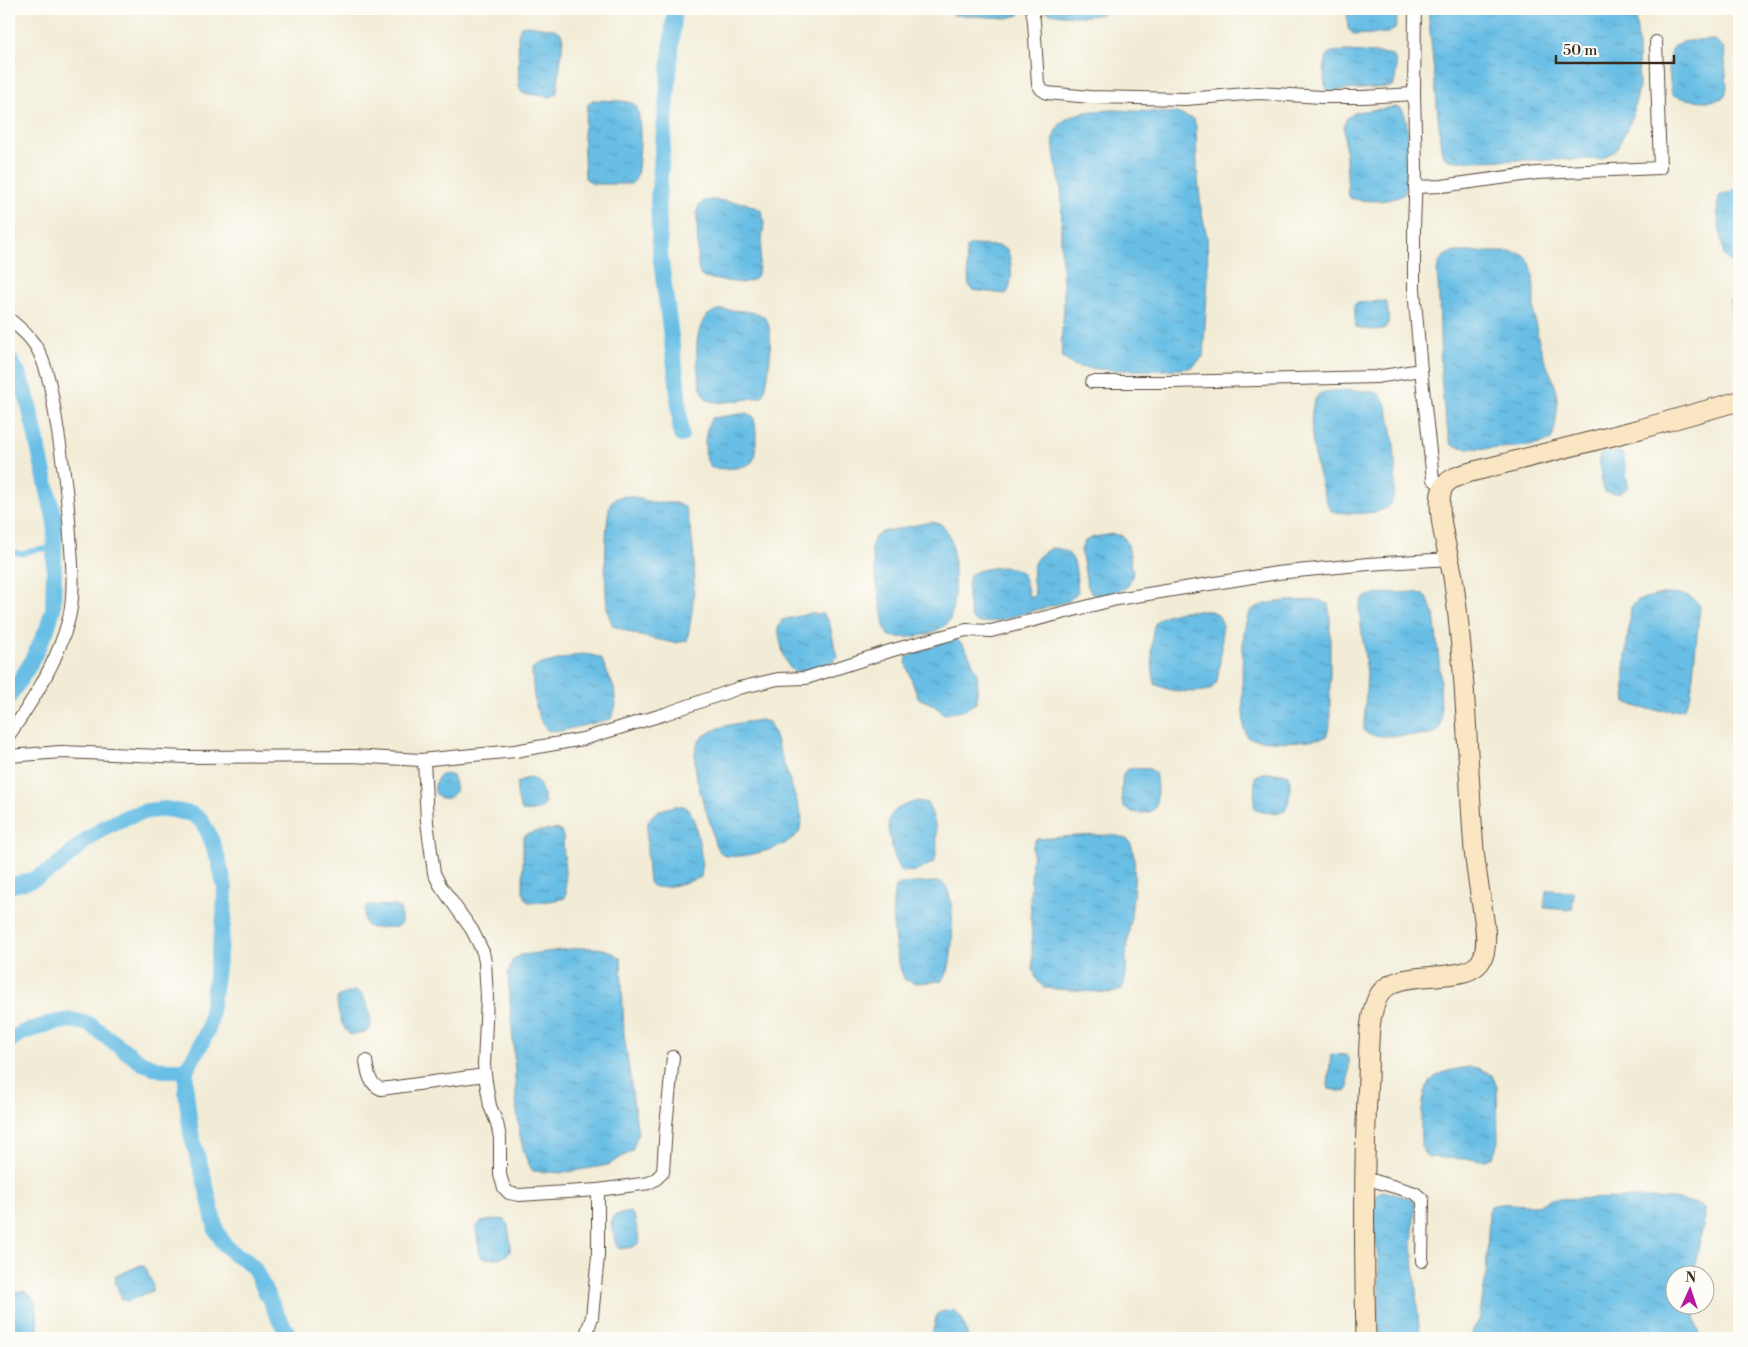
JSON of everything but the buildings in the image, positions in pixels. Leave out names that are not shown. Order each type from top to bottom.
[{"type":"street","points":[[1032,9],[1038,84],[1047,93],[1090,97],[1186,98],[1258,94],[1330,97],[1414,94]]},
{"type":"street","points":[[1414,9],[1414,289],[1420,370],[1434,479],[1443,487]]},
{"type":"street","points":[[1415,187],[1442,186],[1537,173],[1660,168],[1656,42]]},
{"type":"street","points":[[9,319],[25,332],[38,351],[49,380],[66,480],[72,558],[72,594],[69,616],[59,650],[34,700],[9,735]]},
{"type":"street","points":[[1092,382],[1171,382],[1376,376],[1420,370]]},
{"type":"street","points":[[1366,1338],[1365,1178],[1371,1027],[1379,996],[1385,989],[1404,980],[1460,972],[1474,968],[1483,956],[1485,945],[1483,912],[1474,852],[1462,655],[1450,559],[1441,512],[1443,487],[1456,478],[1479,470],[1702,413],[1739,401]]},
{"type":"street","points":[[9,756],[60,752],[186,757],[352,756],[424,760],[515,751],[583,739],[665,714],[740,688],[778,679],[806,678],[893,650],[966,630],[991,631],[1117,599],[1277,572],[1450,559]]},
{"type":"street","points":[[424,760],[427,822],[434,872],[440,885],[472,930],[483,952],[485,962],[487,998],[484,1039],[485,1075],[490,1106],[497,1123],[500,1138],[500,1175],[504,1188],[509,1193],[519,1195],[598,1190],[649,1183],[656,1179],[663,1172],[673,1057]]},
{"type":"street","points":[[366,1061],[369,1077],[375,1086],[381,1089],[485,1075]]},
{"type":"street","points":[[1365,1178],[1415,1193],[1424,1200],[1422,1261]]},
{"type":"street","points":[[585,1338],[592,1317],[598,1256],[598,1190]]},
{"type":"water","points":[[950,9],[1020,9],[1019,15],[1007,18],[953,15]]},
{"type":"water","points":[[1039,9],[1112,9],[1098,15],[1077,16],[1055,14]]},
{"type":"water","points":[[1347,9],[1396,9],[1397,21],[1395,29],[1388,33],[1354,35],[1348,29]]},
{"type":"water","points":[[1428,9],[1635,9],[1639,87],[1632,118],[1616,150],[1601,159],[1448,160],[1443,155],[1441,148]]},
{"type":"water","points":[[528,25],[554,29],[561,33],[563,40],[557,93],[551,97],[522,93],[519,86],[518,35],[521,26]]},
{"type":"water","points":[[1715,40],[1724,48],[1727,87],[1724,96],[1717,100],[1682,98],[1672,94],[1669,61],[1672,49],[1680,43]]},
{"type":"water","points":[[1347,51],[1388,54],[1394,57],[1396,74],[1394,84],[1390,87],[1328,91],[1324,73],[1328,54]]},
{"type":"water","points":[[592,100],[626,102],[635,105],[638,109],[640,128],[639,163],[636,178],[631,184],[593,184],[585,178],[583,133],[588,104]]},
{"type":"water","points":[[1396,107],[1402,109],[1407,126],[1408,163],[1404,194],[1392,199],[1377,201],[1350,198],[1348,193],[1344,127],[1346,119],[1356,112]]},
{"type":"water","points":[[1115,110],[1176,113],[1193,119],[1196,126],[1201,209],[1207,237],[1208,278],[1203,357],[1192,367],[1153,370],[1098,369],[1074,365],[1063,358],[1061,345],[1064,305],[1061,241],[1062,200],[1054,149],[1055,133],[1063,121],[1076,114]]},
{"type":"water","points":[[1739,188],[1739,263],[1730,262],[1724,256],[1717,209],[1719,196]]},
{"type":"water","points":[[704,201],[745,203],[761,210],[764,224],[758,274],[753,280],[742,283],[704,278],[700,275],[698,266],[697,212],[699,205]]},
{"type":"water","points":[[971,245],[999,246],[1007,249],[1011,270],[1011,282],[1008,292],[1005,294],[972,290],[969,286],[966,251],[966,248]]},
{"type":"water","points":[[1454,252],[1513,252],[1524,255],[1529,261],[1534,282],[1534,314],[1537,334],[1557,396],[1556,416],[1551,440],[1536,445],[1518,447],[1467,448],[1451,444],[1443,402],[1437,273],[1441,259]]},
{"type":"water","points":[[1739,291],[1739,348],[1735,344],[1730,300]]},
{"type":"water","points":[[1386,302],[1389,319],[1385,328],[1367,330],[1356,327],[1354,306],[1356,303]]},
{"type":"water","points":[[718,310],[755,313],[764,317],[768,322],[770,331],[769,369],[762,397],[713,402],[705,397],[698,374],[697,344],[705,318]]},
{"type":"water","points":[[1324,392],[1375,392],[1384,401],[1392,430],[1395,467],[1393,497],[1390,505],[1385,509],[1371,513],[1331,511],[1322,488],[1314,454],[1311,421],[1312,408],[1316,398]]},
{"type":"water","points":[[747,413],[753,416],[755,425],[756,447],[753,461],[747,465],[735,468],[711,468],[706,457],[705,443],[707,429],[712,418]]},
{"type":"water","points":[[1622,453],[1624,457],[1628,487],[1618,493],[1605,492],[1599,460],[1600,455]]},
{"type":"water","points":[[630,496],[655,503],[675,503],[685,507],[694,557],[694,591],[687,641],[674,643],[641,636],[613,626],[610,619],[605,573],[607,520],[612,501],[618,497]]},
{"type":"water","points":[[931,522],[941,524],[949,534],[952,543],[954,592],[952,614],[944,626],[920,636],[894,637],[888,635],[884,626],[871,547],[875,537],[882,532]]},
{"type":"water","points":[[1113,534],[1123,536],[1128,545],[1133,574],[1128,586],[1116,592],[1096,596],[1091,593],[1087,584],[1081,550],[1085,541],[1094,537]]},
{"type":"water","points":[[1052,548],[1067,552],[1074,562],[1078,592],[1069,601],[997,621],[979,623],[972,619],[968,597],[970,575],[981,570],[996,567],[1018,570],[1022,574],[1029,596],[1032,597],[1035,594],[1033,566],[1035,561],[1039,556]]},
{"type":"water","points":[[1415,592],[1427,598],[1434,613],[1440,671],[1441,723],[1438,731],[1430,735],[1383,736],[1367,734],[1364,731],[1364,726],[1367,673],[1359,609],[1360,603],[1368,596]]},
{"type":"water","points":[[1662,594],[1688,596],[1700,606],[1691,694],[1684,709],[1654,710],[1626,702],[1625,666],[1631,607],[1638,600]]},
{"type":"water","points":[[1318,600],[1328,604],[1330,615],[1330,725],[1326,737],[1287,742],[1248,738],[1244,729],[1242,686],[1244,632],[1251,611],[1265,604],[1283,601]]},
{"type":"water","points":[[1180,611],[1211,611],[1219,616],[1222,623],[1222,647],[1217,682],[1210,690],[1182,691],[1168,689],[1155,684],[1152,653],[1153,629],[1157,621],[1163,617]]},
{"type":"water","points":[[812,613],[823,614],[829,621],[837,657],[820,667],[799,672],[794,671],[787,664],[778,628],[782,620]]},
{"type":"water","points":[[950,640],[961,643],[970,658],[977,675],[977,693],[976,703],[962,711],[944,714],[932,704],[918,698],[906,664],[907,657]]},
{"type":"water","points":[[581,654],[601,658],[614,688],[616,705],[611,719],[560,731],[547,730],[539,717],[537,709],[532,670],[538,665]]},
{"type":"water","points":[[761,720],[769,722],[774,734],[802,817],[800,829],[789,841],[774,848],[744,856],[727,856],[719,851],[716,845],[701,794],[695,767],[697,745],[708,733],[722,727]]},
{"type":"water","points":[[1132,768],[1150,769],[1155,773],[1157,801],[1155,808],[1149,812],[1132,812],[1126,809],[1123,804],[1124,772]]},
{"type":"water","points":[[1261,773],[1283,773],[1288,775],[1290,793],[1285,811],[1275,813],[1258,811],[1254,806],[1255,777]]},
{"type":"water","points":[[447,774],[452,776],[455,786],[454,793],[450,797],[439,797],[435,792],[435,785],[440,775]]},
{"type":"water","points":[[529,777],[536,780],[539,784],[545,805],[535,811],[522,811],[519,804],[517,783]]},
{"type":"water","points":[[917,801],[927,803],[933,816],[937,840],[936,855],[934,862],[917,871],[901,872],[896,863],[888,828],[889,821],[894,812],[907,804]]},
{"type":"water","points":[[675,806],[684,806],[690,810],[693,817],[701,852],[701,877],[667,887],[654,886],[650,884],[648,874],[648,823],[656,812]]},
{"type":"water","points":[[557,829],[561,831],[563,837],[565,898],[531,903],[527,901],[523,892],[523,837],[535,832]]},
{"type":"water","points":[[1076,836],[1119,836],[1129,841],[1133,849],[1134,878],[1126,956],[1126,977],[1121,990],[1111,993],[1044,988],[1037,980],[1033,970],[1030,895],[1033,845],[1036,839]]},
{"type":"water","points":[[934,882],[945,885],[951,902],[952,940],[950,963],[948,972],[942,981],[915,983],[905,980],[898,960],[893,921],[895,887],[900,884]]},
{"type":"water","points":[[1546,891],[1574,892],[1572,909],[1544,908]]},
{"type":"water","points":[[368,905],[395,906],[399,908],[401,923],[396,927],[371,928],[366,925],[364,917],[365,908]]},
{"type":"water","points":[[578,948],[606,950],[621,959],[624,1034],[638,1134],[632,1151],[608,1165],[562,1173],[533,1171],[527,1161],[520,1132],[508,975],[512,961],[521,955]]},
{"type":"water","points":[[353,991],[359,992],[365,1000],[369,1011],[371,1027],[367,1031],[350,1035],[341,1019],[337,999],[339,996]]},
{"type":"water","points":[[1331,1054],[1346,1055],[1349,1058],[1348,1090],[1345,1092],[1329,1089]]},
{"type":"water","points":[[1470,1067],[1478,1068],[1492,1075],[1497,1087],[1498,1142],[1493,1157],[1485,1160],[1428,1157],[1421,1145],[1421,1115],[1427,1087],[1433,1078],[1438,1075]]},
{"type":"water","points":[[1383,1191],[1412,1199],[1415,1204],[1412,1245],[1420,1338],[1376,1338],[1379,1264],[1373,1221],[1375,1201],[1378,1193]]},
{"type":"water","points":[[1661,1198],[1689,1202],[1704,1209],[1705,1216],[1695,1264],[1666,1264],[1666,1314],[1696,1314],[1701,1338],[1468,1338],[1479,1321],[1486,1276],[1489,1212],[1491,1206],[1499,1204],[1537,1205],[1551,1199]]},
{"type":"water","points":[[630,1212],[634,1216],[640,1242],[633,1247],[619,1249],[616,1245],[611,1222],[615,1215]]},
{"type":"water","points":[[505,1220],[507,1225],[511,1246],[510,1251],[505,1256],[485,1259],[480,1256],[476,1227],[481,1222]]},
{"type":"water","points":[[141,1265],[145,1267],[153,1285],[152,1291],[128,1301],[122,1299],[115,1281],[116,1276]]},
{"type":"water","points":[[9,1292],[25,1292],[34,1300],[37,1312],[38,1338],[9,1338]]},
{"type":"water","points":[[953,1310],[962,1319],[968,1338],[931,1338],[937,1314]]},
{"type":"waterway","points":[[674,9],[658,200],[660,254],[677,382],[681,435]]},
{"type":"waterway","points":[[9,359],[18,373],[28,401],[55,523],[53,609],[47,629],[29,666],[9,697]]},
{"type":"waterway","points":[[9,551],[22,554],[34,550],[54,548]]},
{"type":"waterway","points":[[9,886],[32,880],[55,868],[84,842],[105,827],[129,816],[147,811],[166,809],[192,814],[201,820],[209,834],[219,862],[225,888],[224,916],[209,1027],[186,1070],[186,1092],[191,1134],[216,1230],[224,1244],[235,1255],[243,1258],[254,1268],[278,1317],[291,1338]]},
{"type":"waterway","points":[[9,1041],[22,1033],[48,1024],[72,1020],[89,1024],[142,1063],[162,1070],[186,1070]]}]
